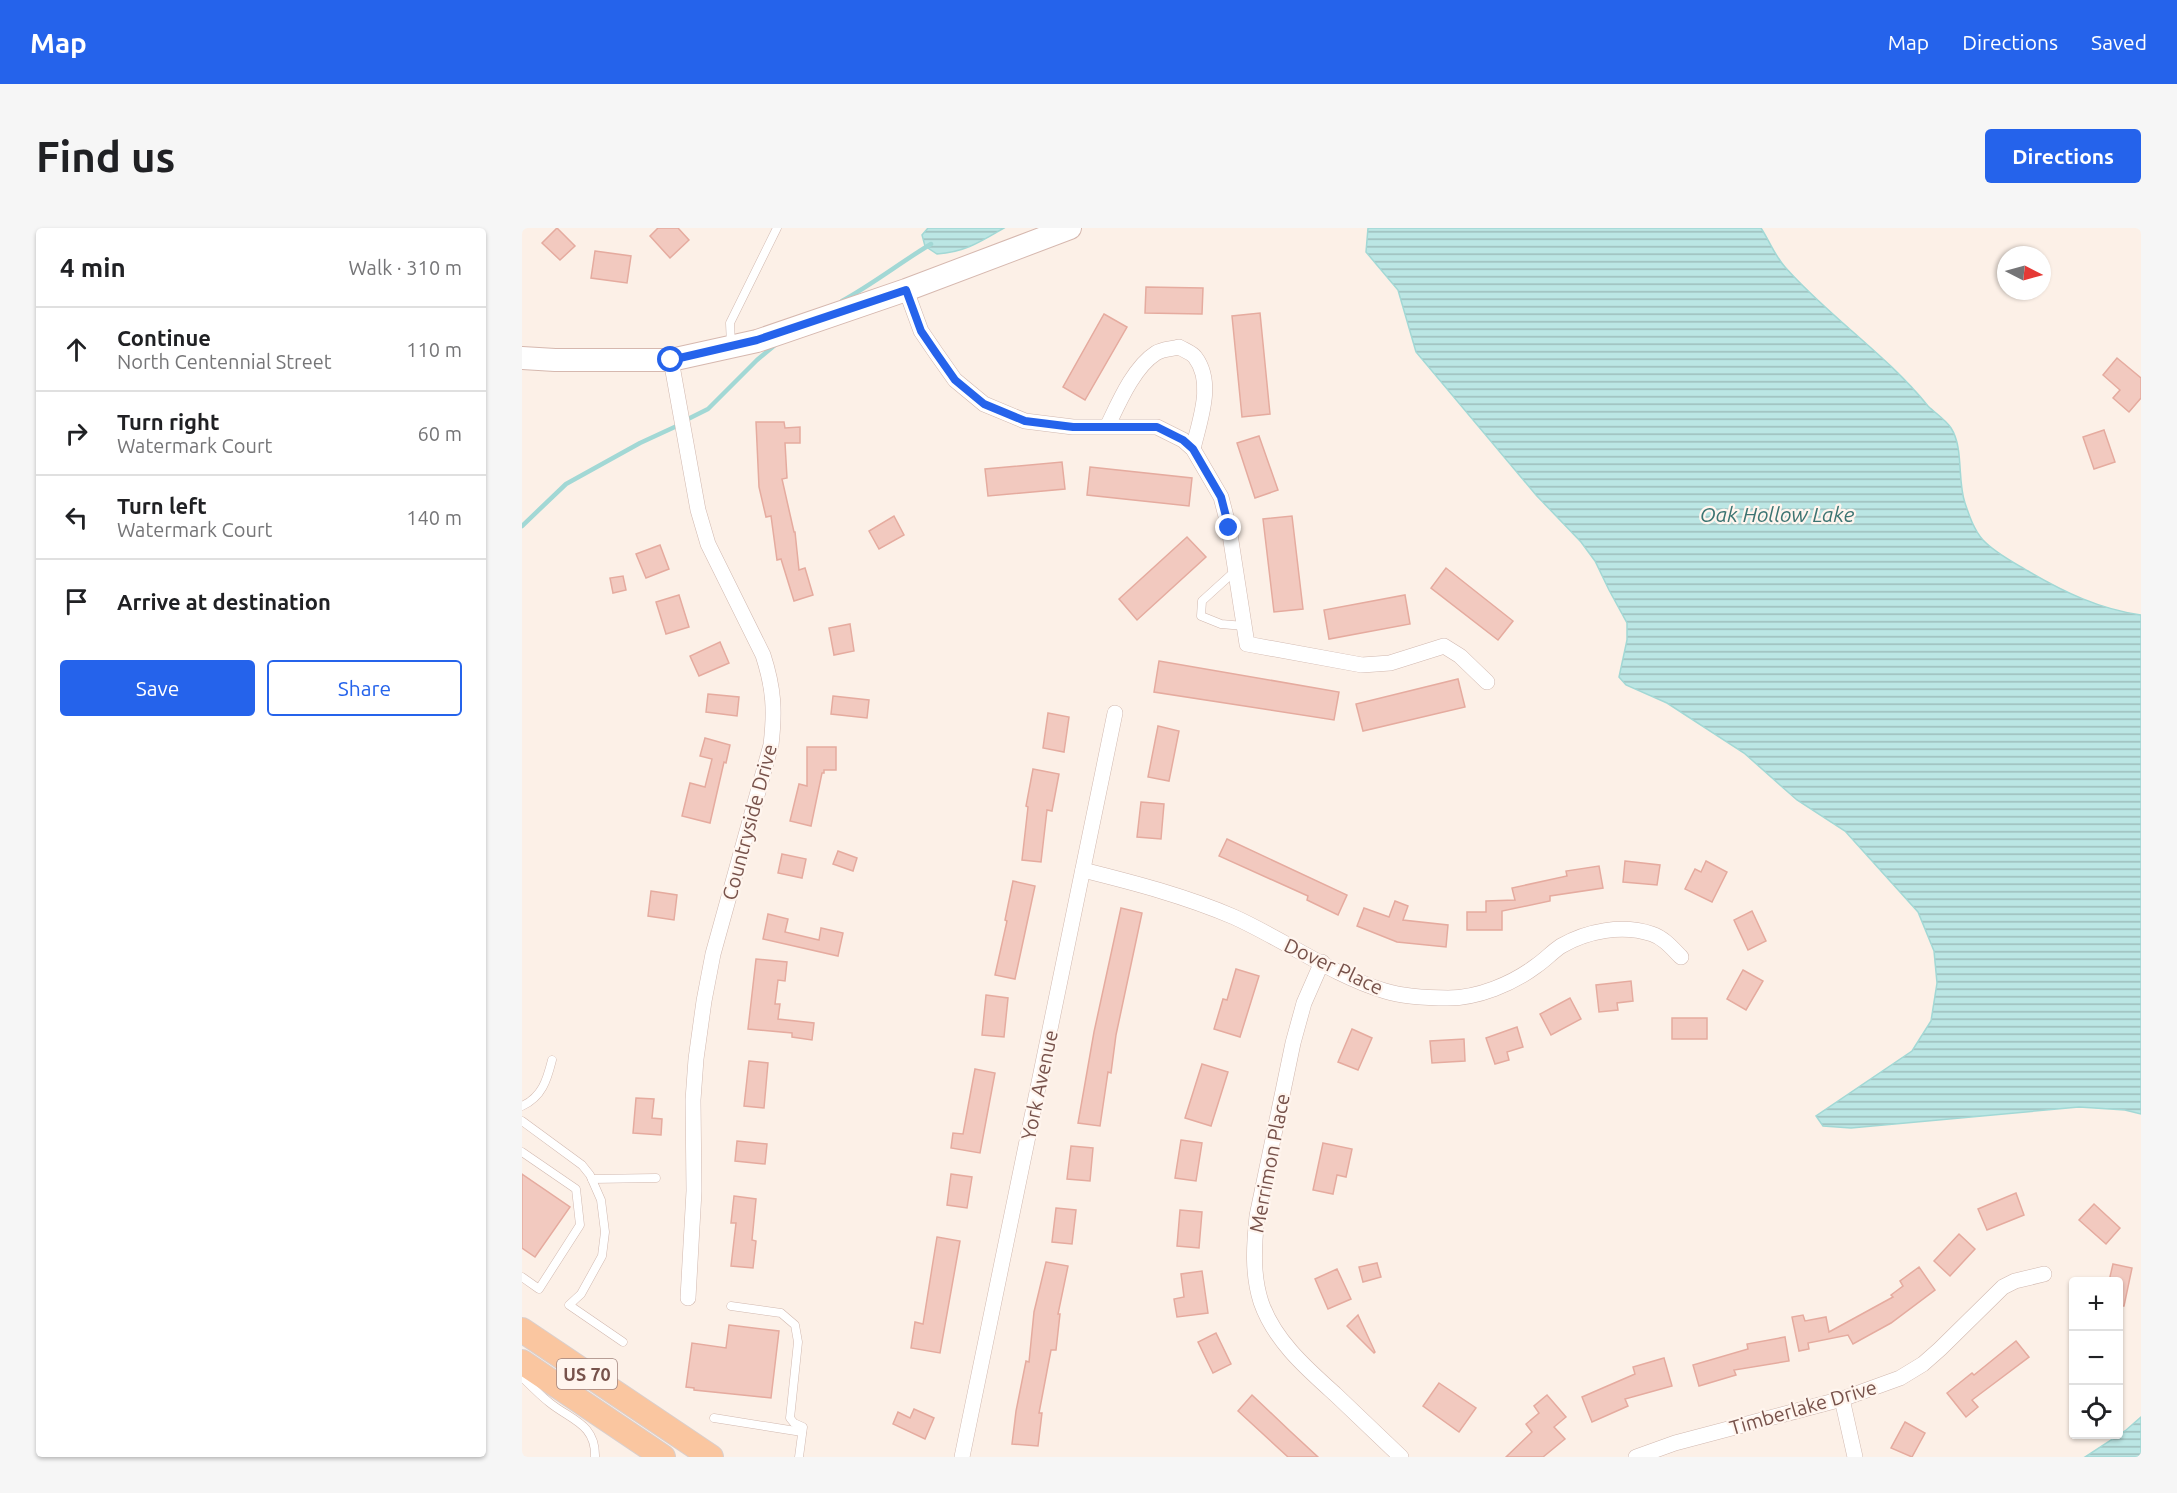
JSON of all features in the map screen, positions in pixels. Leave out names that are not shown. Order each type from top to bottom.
[{"type":"main road","name":"US 70","points":[[522,1330],[711,1457]]},
{"type":"main road","name":"US 70","points":[[522,1362],[663,1457]]},
{"type":"street","points":[[522,358],[671,360],[757,340],[906,290],[1070,228]]},
{"type":"street","points":[[906,290],[921,331],[936,353],[955,380],[984,404],[1025,421],[1073,427],[1108,425],[1157,427],[1183,440],[1193,449],[1221,497],[1229,528],[1247,644],[1362,665],[1390,663],[1444,646],[1460,656],[1487,682]]},
{"type":"street","points":[[1108,425],[1139,370],[1157,352],[1179,347],[1195,356],[1205,379],[1204,401],[1193,449]]},
{"type":"street","name":"Countryside Drive","points":[[671,360],[698,510],[708,544],[763,655],[769,674],[774,712],[771,745],[713,954],[704,1001],[693,1100],[694,1191],[688,1298]]},
{"type":"street","name":"York Avenue","points":[[962,1457],[1115,713]]},
{"type":"street","name":"Dover Place","points":[[1083,870],[1190,898],[1237,918],[1363,983],[1415,998],[1452,998],[1481,993],[1510,982],[1536,967],[1558,948],[1580,937],[1602,931],[1626,930],[1653,934],[1667,942],[1681,957]]},
{"type":"street","name":"Merrimon Place","points":[[1322,962],[1304,1003],[1293,1043],[1257,1216],[1254,1244],[1255,1277],[1261,1303],[1277,1334],[1298,1360],[1401,1457]]},
{"type":"street","name":"Timberlake Drive","points":[[1636,1457],[1675,1443],[1842,1400],[1899,1378],[1923,1364],[2003,1287],[2014,1281],[2044,1274]]},
{"type":"street","points":[[1842,1400],[1855,1457]]},
{"type":"lane","points":[[731,346],[730,323],[777,228]]},
{"type":"lane","points":[[1236,570],[1202,601],[1201,616],[1221,624],[1245,626]]},
{"type":"lane","points":[[522,1106],[540,1094],[548,1078],[552,1060]]},
{"type":"lane","points":[[522,1121],[582,1165],[592,1179],[601,1200],[604,1245],[597,1266],[581,1294],[569,1305],[623,1342]]},
{"type":"lane","points":[[522,1152],[576,1189],[580,1226],[539,1289],[522,1277]]},
{"type":"lane","points":[[592,1179],[656,1178]]},
{"type":"lane","points":[[731,1306],[781,1313],[795,1325],[798,1342],[790,1418],[803,1428],[799,1457]]},
{"type":"lane","points":[[522,1377],[551,1404],[587,1429],[594,1442],[595,1457]]},
{"type":"lane","points":[[714,1418],[802,1432]]},
{"type":"water","points":[[928,228],[1004,228],[964,249],[937,254],[925,246],[922,235]]},
{"type":"water","name":"Oak Hollow Lake","points":[[1368,228],[1761,228],[1781,263],[1894,369],[1951,428],[1958,445],[1965,503],[1974,527],[1983,540],[2010,561],[2068,593],[2111,609],[2141,615],[2141,1114],[2125,1110],[2079,1107],[1851,1128],[1823,1126],[1816,1116],[1912,1051],[1931,1021],[1937,983],[1934,951],[1918,912],[1845,831],[1797,800],[1744,753],[1667,703],[1626,685],[1619,677],[1627,640],[1627,623],[1595,561],[1581,542],[1536,495],[1416,352],[1398,290],[1366,252]]},
{"type":"water","points":[[2141,1417],[2141,1457],[2085,1457],[2113,1439],[2123,1439],[2125,1431]]},
{"type":"building","points":[[557,228],[575,246],[560,260],[542,243]]},
{"type":"building","points":[[658,228],[678,228],[689,240],[670,258],[650,236]]},
{"type":"building","points":[[595,251],[631,256],[627,283],[591,278]]},
{"type":"building","points":[[1146,287],[1203,288],[1202,314],[1145,313]]},
{"type":"building","points":[[1260,313],[1270,414],[1242,417],[1232,316]]},
{"type":"building","points":[[1104,314],[1127,327],[1085,400],[1063,387]]},
{"type":"building","points":[[2117,358],[2141,378],[2141,398],[2129,412],[2113,398],[2120,390],[2103,375]]},
{"type":"building","points":[[756,422],[784,422],[785,428],[800,427],[800,443],[785,443],[787,478],[782,479],[795,532],[799,570],[805,568],[813,595],[794,601],[781,559],[777,560],[771,516],[766,517],[759,487]]},
{"type":"building","points":[[2104,430],[2115,462],[2094,469],[2083,437]]},
{"type":"building","points":[[1259,436],[1278,490],[1255,498],[1237,443]]},
{"type":"building","points":[[1062,462],[1065,489],[988,496],[985,469]]},
{"type":"building","points":[[1090,467],[1192,478],[1189,506],[1087,495]]},
{"type":"building","points":[[894,516],[904,535],[879,549],[869,531]]},
{"type":"building","points":[[1292,516],[1303,609],[1274,612],[1263,519]]},
{"type":"building","points":[[1187,537],[1206,557],[1137,620],[1119,599]]},
{"type":"building","points":[[660,545],[669,569],[646,578],[636,554]]},
{"type":"building","points":[[1446,568],[1513,621],[1498,640],[1431,588]]},
{"type":"building","points":[[623,576],[626,590],[613,593],[610,578]]},
{"type":"building","points":[[679,595],[689,627],[666,634],[656,602]]},
{"type":"building","points":[[1405,595],[1410,624],[1329,639],[1324,610]]},
{"type":"building","points":[[850,624],[854,651],[834,655],[829,628]]},
{"type":"building","points":[[720,642],[729,663],[699,676],[690,656]]},
{"type":"building","points":[[1159,661],[1339,692],[1334,720],[1154,692]]},
{"type":"building","points":[[1458,679],[1465,707],[1363,731],[1356,704]]},
{"type":"building","points":[[708,694],[739,697],[737,716],[706,712]]},
{"type":"building","points":[[833,696],[869,700],[867,718],[831,714]]},
{"type":"building","points":[[1048,713],[1069,717],[1064,752],[1043,748]]},
{"type":"building","points":[[1158,726],[1179,731],[1169,781],[1148,777]]},
{"type":"building","points":[[705,738],[730,745],[710,823],[682,816],[690,783],[705,787],[712,759],[700,756]]},
{"type":"building","points":[[807,747],[836,747],[836,770],[824,770],[822,773],[811,826],[790,821],[799,784],[807,786]]},
{"type":"building","points":[[1033,769],[1059,774],[1052,811],[1047,810],[1041,862],[1022,860],[1028,807],[1026,806]]},
{"type":"building","points":[[1141,802],[1164,804],[1161,839],[1137,837]]},
{"type":"building","points":[[1227,839],[1347,895],[1338,915],[1307,900],[1308,896],[1219,856]]},
{"type":"building","points":[[838,851],[857,858],[853,871],[833,864]]},
{"type":"building","points":[[782,854],[806,859],[802,878],[778,873]]},
{"type":"building","points":[[1625,861],[1660,865],[1657,885],[1623,882]]},
{"type":"building","points":[[1706,861],[1727,872],[1712,902],[1685,889],[1695,869],[1701,872]]},
{"type":"building","points":[[1599,866],[1603,888],[1550,896],[1550,901],[1502,911],[1502,930],[1467,930],[1467,912],[1486,912],[1486,901],[1515,900],[1512,888],[1567,876],[1566,871]]},
{"type":"building","points":[[1013,881],[1035,886],[1015,979],[995,975]]},
{"type":"building","points":[[651,891],[677,895],[674,920],[648,916]]},
{"type":"building","points":[[1395,901],[1408,906],[1403,920],[1448,925],[1446,947],[1397,942],[1357,926],[1364,908],[1389,917]]},
{"type":"building","points":[[1121,908],[1142,913],[1116,1035],[1111,1073],[1108,1072],[1100,1126],[1078,1123],[1094,1032]]},
{"type":"building","points":[[1752,911],[1766,941],[1748,950],[1734,920]]},
{"type":"building","points":[[768,914],[788,919],[785,932],[819,940],[821,928],[843,933],[838,956],[763,939]]},
{"type":"building","points":[[756,959],[787,962],[785,981],[778,980],[775,1004],[780,1004],[778,1019],[814,1023],[812,1040],[792,1037],[792,1033],[748,1029]]},
{"type":"building","points":[[1236,969],[1259,976],[1240,1037],[1214,1029],[1223,999],[1227,1000]]},
{"type":"building","points":[[1743,970],[1763,981],[1746,1010],[1727,999]]},
{"type":"building","points":[[1631,981],[1633,1001],[1617,1003],[1618,1010],[1599,1012],[1596,985]]},
{"type":"building","points":[[986,995],[1008,998],[1004,1037],[982,1035]]},
{"type":"building","points":[[1570,998],[1581,1019],[1551,1035],[1540,1014]]},
{"type":"building","points":[[1672,1018],[1707,1018],[1707,1039],[1672,1039]]},
{"type":"building","points":[[1517,1027],[1523,1047],[1507,1052],[1509,1060],[1495,1064],[1486,1038]]},
{"type":"building","points":[[1352,1029],[1372,1038],[1358,1070],[1338,1062]]},
{"type":"building","points":[[1464,1039],[1465,1061],[1432,1063],[1430,1041]]},
{"type":"building","points":[[749,1061],[768,1063],[764,1108],[744,1106]]},
{"type":"building","points":[[1202,1064],[1228,1072],[1211,1126],[1185,1118]]},
{"type":"building","points":[[975,1069],[995,1073],[980,1153],[951,1148],[953,1133],[963,1134]]},
{"type":"building","points":[[636,1098],[654,1099],[652,1118],[662,1119],[661,1135],[633,1133]]},
{"type":"building","points":[[1181,1140],[1202,1143],[1196,1181],[1175,1178]]},
{"type":"building","points":[[737,1141],[767,1144],[765,1164],[735,1161]]},
{"type":"building","points":[[1323,1143],[1352,1149],[1346,1177],[1337,1175],[1333,1194],[1313,1190]]},
{"type":"building","points":[[1071,1146],[1093,1148],[1090,1181],[1067,1179]]},
{"type":"building","points":[[522,1174],[570,1207],[535,1257],[522,1248]]},
{"type":"building","points":[[951,1174],[972,1177],[967,1208],[947,1205]]},
{"type":"building","points":[[2016,1193],[2024,1215],[1987,1230],[1978,1209]]},
{"type":"building","points":[[734,1196],[756,1199],[752,1240],[756,1241],[753,1268],[731,1266],[736,1223],[731,1223]]},
{"type":"building","points":[[2094,1204],[2120,1228],[2106,1244],[2079,1220]]},
{"type":"building","points":[[1056,1208],[1076,1210],[1072,1244],[1052,1242]]},
{"type":"building","points":[[1180,1210],[1202,1212],[1199,1248],[1177,1246]]},
{"type":"building","points":[[1959,1234],[1975,1249],[1950,1276],[1934,1261]]},
{"type":"building","points":[[937,1237],[960,1241],[940,1353],[911,1348],[915,1322],[923,1324]]},
{"type":"building","points":[[1046,1262],[1068,1266],[1058,1314],[1060,1314],[1056,1350],[1051,1350],[1039,1413],[1042,1413],[1038,1446],[1012,1444],[1026,1361],[1029,1362],[1034,1312]]},
{"type":"building","points":[[1377,1263],[1381,1277],[1363,1282],[1359,1267]]},
{"type":"building","points":[[2113,1264],[2132,1268],[2124,1306],[2123,1277],[2110,1277]]},
{"type":"building","points":[[1919,1267],[1935,1290],[1891,1323],[1853,1344],[1848,1335],[1808,1343],[1809,1349],[1799,1351],[1792,1317],[1803,1315],[1805,1321],[1826,1317],[1829,1332],[1893,1297],[1891,1295],[1903,1286],[1900,1281]]},
{"type":"building","points":[[1337,1269],[1351,1299],[1328,1309],[1315,1279]]},
{"type":"building","points":[[1202,1271],[1208,1313],[1177,1317],[1174,1299],[1184,1297],[1181,1274]]},
{"type":"building","points":[[1358,1315],[1375,1352],[1374,1353],[1347,1326]]},
{"type":"building","points":[[729,1325],[779,1331],[771,1398],[694,1390],[694,1388],[686,1387],[692,1343],[726,1348]]},
{"type":"building","points":[[1216,1333],[1231,1364],[1213,1373],[1198,1342]]},
{"type":"building","points":[[1785,1337],[1789,1361],[1734,1370],[1736,1375],[1699,1386],[1693,1365],[1748,1349],[1747,1344]]},
{"type":"building","points":[[2016,1341],[2029,1357],[1972,1400],[1978,1407],[1966,1417],[1947,1393],[1972,1373],[1974,1375]]},
{"type":"building","points":[[1664,1358],[1672,1386],[1625,1399],[1628,1406],[1592,1422],[1582,1397],[1635,1374],[1633,1367]]},
{"type":"building","points":[[1439,1383],[1476,1408],[1459,1432],[1423,1406]]},
{"type":"building","points":[[1252,1395],[1318,1457],[1288,1457],[1238,1411]]},
{"type":"building","points":[[1547,1395],[1566,1417],[1554,1427],[1565,1439],[1543,1457],[1506,1457],[1532,1432],[1526,1424],[1539,1413],[1534,1406]]},
{"type":"building","points":[[914,1409],[934,1418],[925,1439],[893,1424],[898,1412],[910,1418]]},
{"type":"building","points":[[1905,1422],[1925,1433],[1912,1457],[1891,1448]]},
{"type":"waterway","points":[[842,301],[931,244]]},
{"type":"waterway","points":[[686,420],[708,409],[775,345]]},
{"type":"waterway","points":[[522,526],[566,484],[640,443],[679,425]]},
{"type":"route","points":[[671,360],[757,340],[906,290],[921,331],[936,353],[955,380],[984,404],[1025,421],[1073,427],[1108,425],[1157,427],[1183,440],[1193,449],[1221,497],[1229,528]]}]
